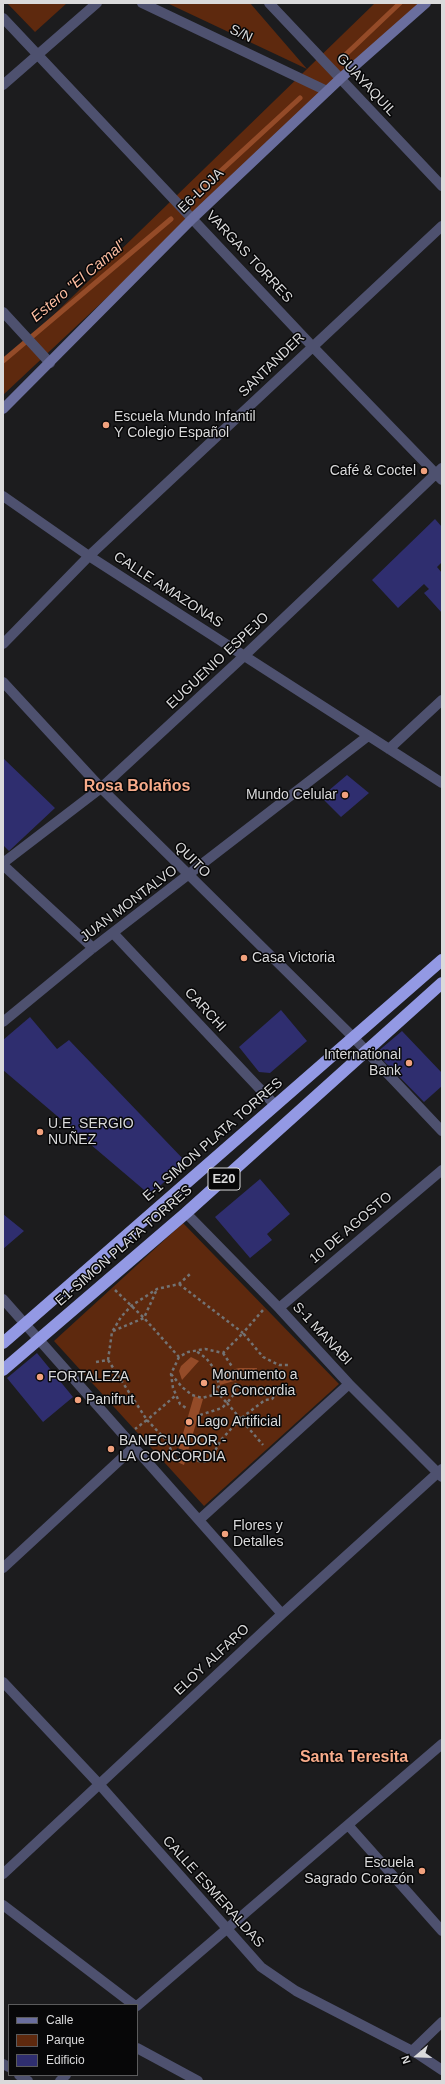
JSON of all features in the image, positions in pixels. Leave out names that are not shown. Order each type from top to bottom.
[{"type":"highway","name":"E-1 SIMON PLATA TORRES","points":[[3,1343],[442,960]]},
{"type":"highway","name":"E1-SIMON PLATA TORRES","points":[[3,1370],[186,1213],[367,1052],[442,983]]},
{"type":"main road","name":"E6-LOJA","points":[[3,409],[193,218],[341,78],[426,3]]},
{"type":"street","points":[[3,85],[97,3]]},
{"type":"street","name":"S/N","points":[[142,3],[327,91]]},
{"type":"street","name":"GUAYAQUIL","points":[[269,3],[442,186]]},
{"type":"street","name":"VARGAS TORRES","points":[[3,18],[312,346],[440,474]]},
{"type":"street","name":"SANTANDER","points":[[3,644],[89,556],[442,226]]},
{"type":"street","points":[[3,312],[50,363]]},
{"type":"street","name":"EUGUENIO ESPEJO","points":[[3,864],[101,788],[440,474]]},
{"type":"street","name":"CALLE AMAZONAS","points":[[3,496],[89,556],[442,783]]},
{"type":"street","name":"QUITO","points":[[3,682],[101,788],[188,876],[353,1037],[442,1131]]},
{"type":"street","points":[[389,749],[442,700]]},
{"type":"street","name":"JUAN MONTALVO","points":[[3,1022],[93,948],[114,934],[368,736]]},
{"type":"street","points":[[3,864],[93,948]]},
{"type":"street","name":"CARCHI","points":[[114,934],[275,1105]]},
{"type":"street","name":"10 DE AGOSTO","points":[[279,1308],[442,1170]]},
{"type":"street","name":"S-1 MANABI","points":[[186,1213],[279,1308],[349,1384],[441,1473]]},
{"type":"street","points":[[3,1299],[282,1614]]},
{"type":"street","points":[[199,1520],[349,1384]]},
{"type":"street","points":[[3,1568],[134,1447]]},
{"type":"street","name":"ELOY ALFARO","points":[[3,1874],[282,1614],[441,1473]]},
{"type":"street","name":"CALLE ESMERALDAS","points":[[3,1682],[99,1784],[261,1967],[296,1991],[412,2051],[442,2070]]},
{"type":"street","points":[[138,2005],[442,1744]]},
{"type":"street","points":[[348,1825],[442,1931]]},
{"type":"street","points":[[3,1905],[133,2004]]},
{"type":"street","points":[[412,2051],[442,2022]]},
{"type":"street","points":[[138,2049],[198,2081]]},
{"type":"path","points":[[171,1450],[167,1441],[148,1420],[108,1360],[112,1332],[121,1317],[131,1306],[157,1289],[179,1284],[190,1274]]},
{"type":"path","points":[[106,1281],[144,1318],[179,1357]]},
{"type":"path","points":[[179,1284],[243,1333],[263,1357],[279,1365],[288,1365]]},
{"type":"path","points":[[112,1332],[144,1318],[157,1289]]},
{"type":"path","points":[[223,1353],[265,1308]]},
{"type":"path","points":[[171,1374],[182,1388],[192,1395],[202,1398],[208,1397],[216,1391],[218,1386],[216,1371],[206,1358],[195,1350]]},
{"type":"path","points":[[186,1408],[180,1404],[175,1396],[171,1374],[179,1357],[195,1350],[214,1350],[223,1353],[233,1368]]},
{"type":"path","points":[[96,1362],[108,1360]]},
{"type":"path","points":[[200,1415],[222,1408],[234,1394],[236,1383]]},
{"type":"path","points":[[192,1458],[201,1462],[207,1461],[211,1458],[221,1440],[240,1419],[265,1400],[272,1400],[281,1388],[289,1388]]},
{"type":"path","points":[[216,1391],[271,1454]]},
{"type":"path","points":[[135,1429],[148,1420],[175,1396]]},
{"type":"green space","points":[[7,3],[67,3],[35,32]]},
{"type":"green space","points":[[167,3],[250,3],[307,69]]},
{"type":"green space","points":[[375,3],[421,3],[3,395],[3,364]]},
{"type":"green space","points":[[183,1223],[339,1384],[204,1506],[54,1341]]},
{"type":"shaded area","points":[[191,1357],[199,1361],[182,1380],[179,1371],[181,1366]]},
{"type":"shaded area","name":"Lago Artificial","points":[[239,1368],[257,1368],[256,1379],[241,1379],[220,1385],[217,1374]]},
{"type":"shaded area","name":"Lago Artificial","points":[[194,1396],[203,1399],[184,1465],[175,1461]]},
{"type":"pier","points":[[177,1448],[190,1452],[187,1462],[175,1457]]},
{"type":"building","points":[[435,519],[442,527],[442,562],[437,567],[442,573],[442,613],[424,593],[429,589],[424,584],[398,608],[372,580]]},
{"type":"building","points":[[3,758],[55,808],[9,851],[3,845]]},
{"type":"building","name":"Mundo Celular","points":[[347,775],[369,793],[341,817],[321,797]]},
{"type":"building","points":[[281,1010],[307,1041],[270,1073],[259,1072],[239,1047]]},
{"type":"building","points":[[30,1017],[57,1049],[69,1040],[186,1162],[150,1195],[3,1070],[3,1040]]},
{"type":"building","name":"International Bank","points":[[402,1031],[442,1073],[442,1086],[424,1102],[376,1053]]},
{"type":"building","points":[[260,1179],[290,1214],[267,1234],[272,1240],[250,1258],[215,1217]]},
{"type":"building","points":[[3,1214],[24,1231],[3,1249]]},
{"type":"building","points":[[37,1353],[73,1397],[43,1422],[7,1378]]},
{"type":"waterway","name":"Estero \"El Camal\"","points":[[341,59],[400,3]]},
{"type":"waterway","name":"Estero \"El Camal\"","points":[[200,190],[300,98]]},
{"type":"waterway","name":"Estero \"El Camal\"","points":[[3,361],[171,219]]},
{"type":"place","name":"Escuela Mundo Infantil Y Colegio Español","points":[[106,425]]},
{"type":"place","name":"Café & Coctel","points":[[424,471]]},
{"type":"place","name":"Mundo Celular","points":[[345,795]]},
{"type":"place","name":"Casa Victoria","points":[[244,958]]},
{"type":"place","name":"International Bank","points":[[409,1063]]},
{"type":"place","name":"U.E. SERGIO NUÑEZ","points":[[40,1132]]},
{"type":"place","name":"FORTALEZA","points":[[40,1377]]},
{"type":"place","name":"Monumento a La Concordia","points":[[204,1383]]},
{"type":"place","name":"Panifrut","points":[[78,1400]]},
{"type":"place","name":"Lago Artificial","points":[[189,1422]]},
{"type":"place","name":"BANECUADOR - LA CONCORDIA","points":[[111,1449]]},
{"type":"place","name":"Flores y Detalles","points":[[225,1534]]},
{"type":"place","name":"Escuela Sagrado Corazón","points":[[422,1871]]},
{"type":"district","name":"Rosa Bolaños","points":[[137,787]]},
{"type":"district","name":"Santa Teresita","points":[[354,1758]]}]
